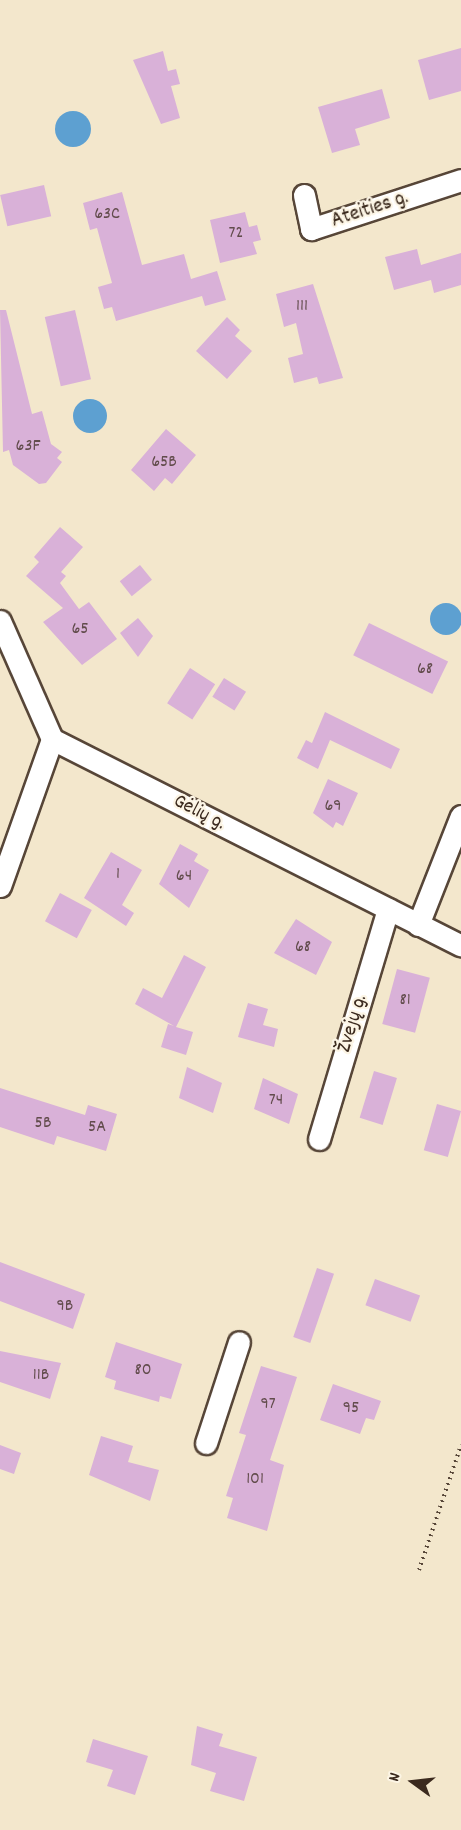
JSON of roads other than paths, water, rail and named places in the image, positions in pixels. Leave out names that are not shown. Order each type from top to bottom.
[{"type":"street","name":"Ateities g.","points":[[303,195],[311,229],[461,180]]},
{"type":"street","points":[[0,621],[52,739],[0,886]]},
{"type":"street","name":"Gėlių g.","points":[[52,739],[461,946]]},
{"type":"street","points":[[418,925],[461,816]]},
{"type":"street","name":"Žvejų g.","points":[[318,1139],[388,909]]},
{"type":"street","points":[[206,1443],[239,1341]]},
{"type":"water","points":[[73,111],[86,116],[91,129],[86,142],[73,147],[60,142],[55,129],[60,116]]},
{"type":"water","points":[[90,399],[102,404],[107,416],[102,428],[90,433],[78,428],[73,416],[78,404]]},
{"type":"water","points":[[446,603],[457,608],[462,619],[457,630],[446,635],[435,630],[430,619],[435,608]]}]
